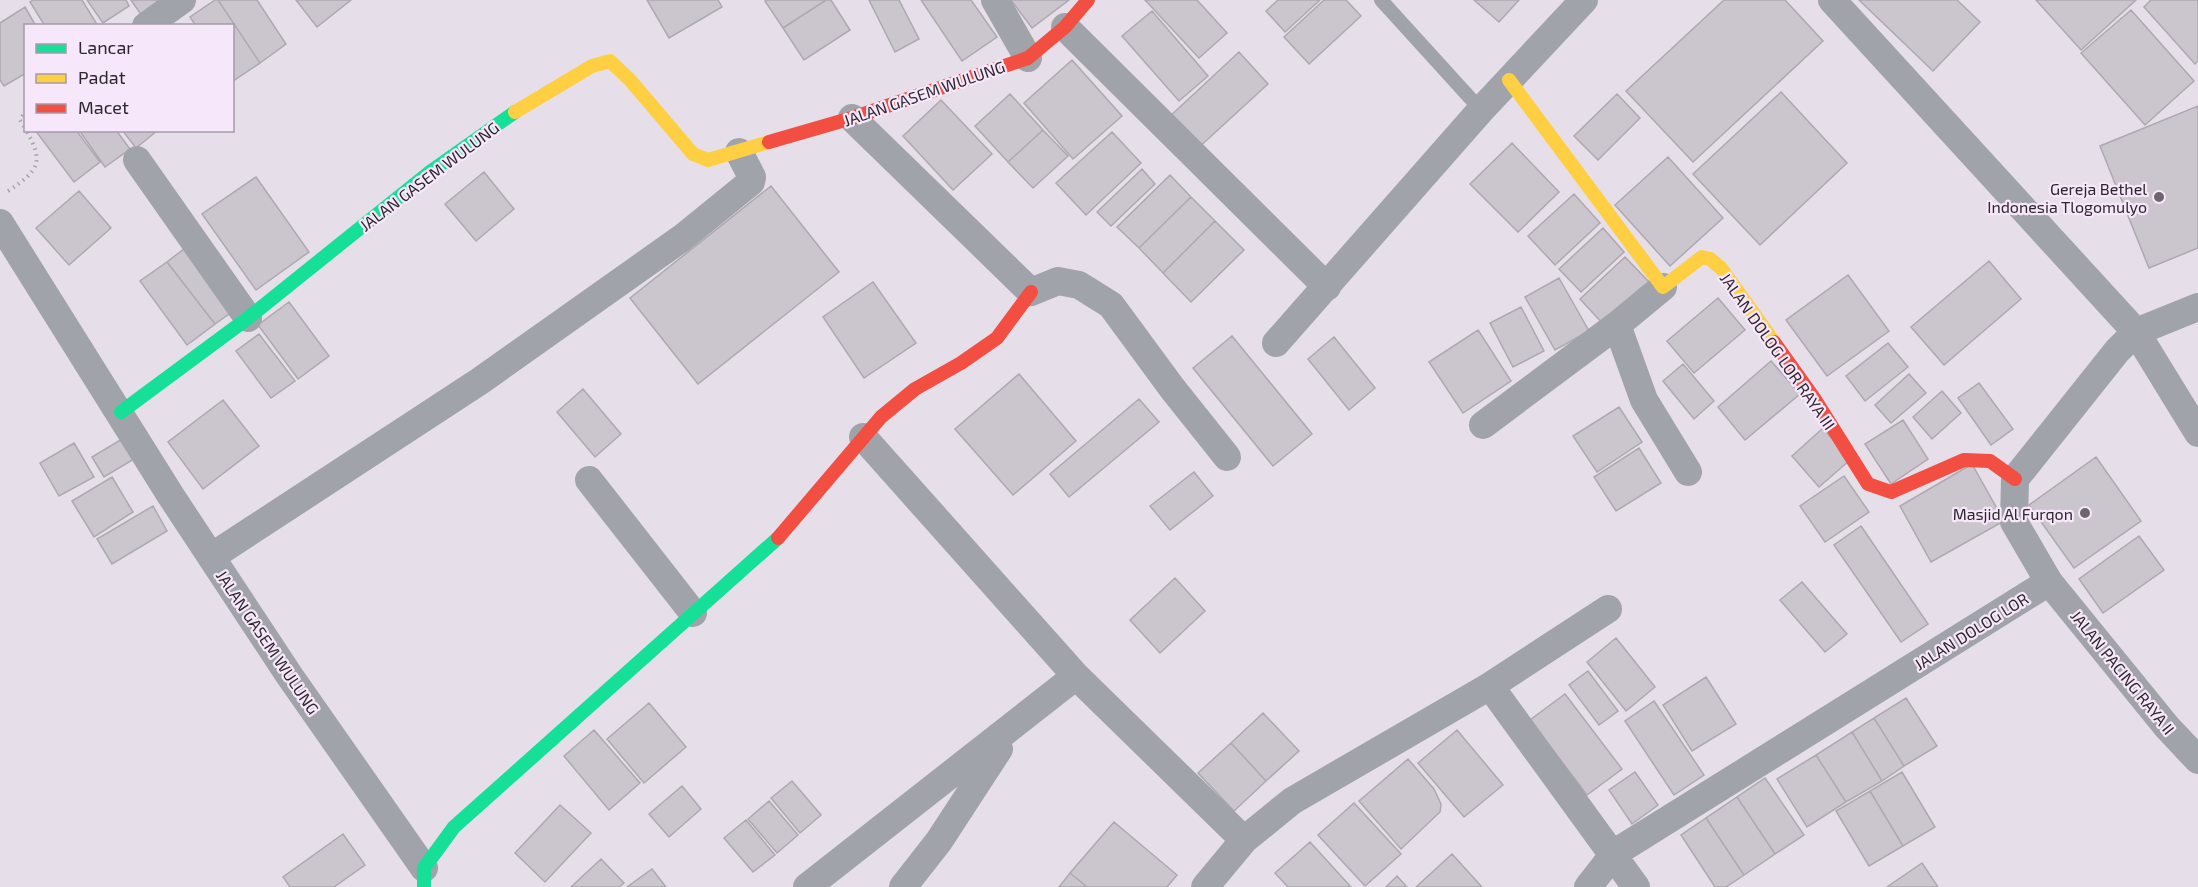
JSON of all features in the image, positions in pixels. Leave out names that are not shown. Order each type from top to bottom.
[{"type":"street","points":[[149,24],[182,0]]},
{"type":"street","points":[[994,0],[1028,58]]},
{"type":"street","name":"JALAN GASEM WULUNG","points":[[121,412],[248,318],[430,172],[531,101],[592,66],[610,61],[630,80],[693,154],[708,160],[852,118],[1028,58],[1065,27],[1088,0]]},
{"type":"street","points":[[1276,343],[1328,287],[1481,110],[1584,0]]},
{"type":"street","points":[[1832,0],[2136,332],[2198,433]]},
{"type":"street","points":[[1065,27],[1328,287]]},
{"type":"street","points":[[1483,425],[1617,325],[1663,287],[1509,80]]},
{"type":"street","points":[[852,118],[1031,292]]},
{"type":"street","points":[[211,557],[480,381],[664,248],[682,238],[751,182],[752,177],[739,152]]},
{"type":"street","points":[[137,160],[248,318]]},
{"type":"street","name":"JALAN GASEM WULUNG","points":[[0,223],[211,557],[424,877]]},
{"type":"street","name":"JALAN DOLOG LOR RAYA III","points":[[1663,287],[1702,257],[1710,259],[1721,268],[1814,398],[1868,484],[1879,490],[1891,492],[1964,460],[1990,461],[2015,479]]},
{"type":"street","points":[[424,877],[454,827],[784,532],[881,417],[915,388],[961,363],[997,338],[1031,292],[1058,281],[1079,285],[1111,305],[1172,388],[1227,457]]},
{"type":"street","points":[[2049,582],[2014,522],[2015,479],[2117,351],[2136,332],[2198,307]]},
{"type":"street","points":[[1617,325],[1644,400],[1688,472]]},
{"type":"street","points":[[863,437],[1076,676],[1244,840]]},
{"type":"street","points":[[589,480],[693,613]]},
{"type":"street","name":"JALAN PACING RAYA II","points":[[2049,582],[2167,727],[2198,760]]},
{"type":"street","name":"JALAN DOLOG LOR","points":[[1588,887],[1613,855],[2049,582]]},
{"type":"street","points":[[1205,887],[1244,840],[1292,801],[1490,686],[1608,609]]},
{"type":"street","points":[[807,887],[1012,729],[1076,676]]},
{"type":"street","points":[[1490,686],[1636,887]]},
{"type":"street","points":[[903,887],[939,841],[1012,729]]},
{"type":"lane","points":[[1381,0],[1481,110]]},
{"type":"path","points":[[24,113],[20,120],[24,127]]},
{"type":"path","points":[[0,196],[33,172],[39,154],[27,132]]},
{"type":"building","points":[[33,0],[82,0],[97,24],[44,24],[30,2]]},
{"type":"building","points":[[87,0],[126,0],[129,6],[103,23]]},
{"type":"building","points":[[131,0],[170,0],[144,19]]},
{"type":"building","points":[[218,0],[234,24],[195,24],[190,17]]},
{"type":"building","points":[[218,0],[257,0],[286,44],[260,63]]},
{"type":"building","points":[[296,0],[351,0],[317,27]]},
{"type":"building","points":[[647,0],[718,0],[722,7],[669,38]]},
{"type":"building","points":[[826,0],[783,28],[765,1]]},
{"type":"building","points":[[826,0],[831,0],[850,30],[804,60],[783,28]]},
{"type":"building","points":[[869,0],[899,0],[919,39],[895,52]]},
{"type":"building","points":[[921,0],[971,0],[997,37],[962,61]]},
{"type":"building","points":[[1011,0],[1069,0],[1032,28]]},
{"type":"building","points":[[1145,0],[1197,0],[1227,33],[1199,58]]},
{"type":"building","points":[[1278,0],[1320,0],[1285,32],[1266,11]]},
{"type":"building","points":[[1324,0],[1346,0],[1361,16],[1309,64],[1284,37]]},
{"type":"building","points":[[1474,0],[1519,0],[1499,22]]},
{"type":"building","points":[[1724,0],[1785,0],[1823,41],[1693,162],[1626,91]]},
{"type":"building","points":[[1859,0],[1957,0],[1980,22],[1933,71]]},
{"type":"building","points":[[2036,0],[2136,0],[2081,50]]},
{"type":"building","points":[[2151,0],[2198,0],[2198,61],[2195,64],[2144,7]]},
{"type":"building","points":[[25,7],[35,24],[24,24],[24,74],[4,86],[0,80],[0,23]]},
{"type":"building","points":[[2131,10],[2194,81],[2145,125],[2081,53]]},
{"type":"building","points":[[1152,11],[1208,76],[1179,101],[1122,36]]},
{"type":"building","points":[[234,24],[260,63],[234,80]]},
{"type":"building","points":[[1239,52],[1268,84],[1196,150],[1167,119]]},
{"type":"building","points":[[1072,60],[1122,116],[1073,159],[1024,103]]},
{"type":"building","points":[[1781,92],[1847,163],[1760,245],[1693,174]]},
{"type":"building","points":[[1010,94],[1043,130],[1008,162],[975,126]]},
{"type":"building","points":[[1617,94],[1640,118],[1598,160],[1574,136]]},
{"type":"building","points":[[941,100],[992,154],[953,190],[903,136]]},
{"type":"building","name":"Gereja Bethel Indonesia Tlogomulyo","points":[[2198,106],[2198,248],[2149,268],[2100,146]]},
{"type":"building","points":[[1043,130],[1068,156],[1033,188],[1008,162]]},
{"type":"building","points":[[36,132],[78,132],[100,162],[74,182]]},
{"type":"building","points":[[80,132],[117,132],[130,149],[105,167]]},
{"type":"building","points":[[124,132],[156,132],[136,148]]},
{"type":"building","points":[[1112,132],[1141,163],[1086,215],[1056,183]]},
{"type":"building","points":[[1512,143],[1559,192],[1518,232],[1470,184]]},
{"type":"building","points":[[1668,157],[1723,218],[1670,266],[1615,205]]},
{"type":"building","points":[[1142,169],[1155,184],[1111,226],[1097,212]]},
{"type":"building","points":[[484,172],[514,209],[476,241],[445,204]]},
{"type":"building","points":[[1170,175],[1191,197],[1139,248],[1117,227]]},
{"type":"building","points":[[256,177],[309,252],[256,290],[202,214]]},
{"type":"building","points":[[771,186],[839,272],[698,384],[630,298]]},
{"type":"building","points":[[79,191],[111,228],[69,265],[36,228]]},
{"type":"building","points":[[1574,194],[1600,223],[1555,265],[1528,236]]},
{"type":"building","points":[[1191,197],[1215,221],[1163,273],[1139,248]]},
{"type":"building","points":[[1215,221],[1244,250],[1191,302],[1163,273]]},
{"type":"building","points":[[1603,228],[1624,252],[1581,292],[1559,269]]},
{"type":"building","points":[[189,245],[236,309],[215,324],[167,262]]},
{"type":"building","points":[[1625,257],[1650,283],[1605,326],[1580,299]]},
{"type":"building","points":[[1989,261],[2021,299],[1944,365],[1911,327]]},
{"type":"building","points":[[167,262],[215,324],[187,345],[140,281]]},
{"type":"building","points":[[1848,275],[1889,331],[1827,376],[1786,320]]},
{"type":"building","points":[[1559,278],[1589,331],[1555,350],[1525,297]]},
{"type":"building","points":[[873,282],[916,343],[864,378],[823,317]]},
{"type":"building","points":[[1718,298],[1745,330],[1694,373],[1667,341]]},
{"type":"building","points":[[289,302],[329,356],[298,379],[258,325]]},
{"type":"building","points":[[1521,307],[1544,351],[1513,367],[1490,323]]},
{"type":"building","points":[[1478,330],[1511,381],[1463,413],[1429,362]]},
{"type":"building","points":[[259,334],[295,381],[271,398],[236,351]]},
{"type":"building","points":[[1232,336],[1312,434],[1273,466],[1193,368]]},
{"type":"building","points":[[1334,337],[1375,388],[1349,410],[1308,359]]},
{"type":"building","points":[[1888,343],[1908,367],[1865,401],[1846,376]]},
{"type":"building","points":[[1771,361],[1800,394],[1745,440],[1718,407]]},
{"type":"building","points":[[1683,364],[1714,401],[1694,419],[1663,381]]},
{"type":"building","points":[[1019,374],[1076,441],[1013,495],[955,429]]},
{"type":"building","points":[[1909,374],[1926,393],[1891,423],[1875,405]]},
{"type":"building","points":[[1979,383],[2013,429],[1991,445],[1958,398]]},
{"type":"building","points":[[583,389],[621,434],[595,457],[557,412]]},
{"type":"building","points":[[1942,391],[1961,413],[1932,439],[1913,417]]},
{"type":"building","points":[[1139,399],[1159,422],[1069,497],[1050,474]]},
{"type":"building","points":[[223,400],[259,446],[203,489],[168,442]]},
{"type":"building","points":[[1619,407],[1642,442],[1597,472],[1573,436]]},
{"type":"building","points":[[1903,420],[1928,459],[1891,484],[1865,444]]},
{"type":"building","points":[[1823,428],[1850,460],[1819,487],[1792,456]]},
{"type":"building","points":[[122,439],[134,459],[104,477],[92,457]]},
{"type":"building","points":[[74,443],[94,477],[59,496],[40,463]]},
{"type":"building","points":[[1639,448],[1661,483],[1616,511],[1594,477]]},
{"type":"building","name":"Masjid Al Furqon","points":[[2096,457],[2141,521],[2074,568],[2029,505]]},
{"type":"building","points":[[1972,464],[2004,521],[1931,562],[1900,506]]},
{"type":"building","points":[[1194,472],[1213,496],[1170,530],[1150,506]]},
{"type":"building","points":[[1844,476],[1869,512],[1825,542],[1800,506]]},
{"type":"building","points":[[112,477],[133,512],[94,537],[72,501]]},
{"type":"building","points":[[153,506],[167,531],[112,564],[97,539]]},
{"type":"building","points":[[1861,526],[1928,624],[1901,642],[1834,545]]},
{"type":"building","points":[[2139,536],[2164,570],[2103,613],[2079,579]]},
{"type":"building","points":[[1175,578],[1205,611],[1160,653],[1130,620]]},
{"type":"building","points":[[1802,582],[1847,634],[1825,652],[1780,600]]},
{"type":"building","points":[[1616,638],[1655,687],[1626,711],[1587,662]]},
{"type":"building","points":[[1588,671],[1618,711],[1599,725],[1569,685]]},
{"type":"building","points":[[1706,677],[1736,724],[1692,751],[1663,705]]},
{"type":"building","points":[[1565,694],[1622,769],[1587,795],[1530,720]]},
{"type":"building","points":[[1906,698],[1937,746],[1904,766],[1874,718]]},
{"type":"building","points":[[1654,701],[1704,775],[1674,795],[1625,721]]},
{"type":"building","points":[[649,703],[686,747],[644,783],[607,739]]},
{"type":"building","points":[[1263,713],[1299,751],[1266,781],[1231,743]]},
{"type":"building","points":[[1874,718],[1904,766],[1882,781],[1852,732]]},
{"type":"building","points":[[594,730],[640,783],[609,810],[564,756]]},
{"type":"building","points":[[1457,730],[1503,785],[1464,817],[1418,763]]},
{"type":"building","points":[[1852,732],[1882,781],[1846,802],[1816,755]]},
{"type":"building","points":[[1231,743],[1266,781],[1234,811],[1198,773]]},
{"type":"building","points":[[1816,755],[1846,802],[1807,827],[1777,779]]},
{"type":"building","points":[[1408,759],[1434,789],[1441,804],[1440,812],[1401,849],[1359,801]]},
{"type":"building","points":[[1635,772],[1658,805],[1632,824],[1609,790]]},
{"type":"building","points":[[1902,772],[1935,827],[1903,846],[1870,791]]},
{"type":"building","points":[[1765,778],[1804,835],[1775,854],[1737,797]]},
{"type":"building","points":[[792,781],[821,815],[800,833],[771,798]]},
{"type":"building","points":[[682,786],[701,809],[669,837],[649,814]]},
{"type":"building","points":[[1870,791],[1903,846],[1869,866],[1836,811]]},
{"type":"building","points":[[1737,797],[1775,854],[1744,875],[1706,818]]},
{"type":"building","points":[[769,801],[798,835],[777,853],[748,819]]},
{"type":"building","points":[[1354,803],[1401,854],[1365,886],[1318,835]]},
{"type":"building","points":[[560,805],[591,833],[545,882],[515,853]]},
{"type":"building","points":[[1706,818],[1744,875],[1726,887],[1715,887],[1681,835]]},
{"type":"building","points":[[746,820],[775,855],[753,872],[724,838]]},
{"type":"building","points":[[1114,822],[1177,875],[1167,887],[1087,887],[1070,873]]},
{"type":"building","points":[[343,834],[365,865],[334,887],[290,887],[283,877]]},
{"type":"building","points":[[1310,842],[1351,887],[1288,887],[1275,873]]},
{"type":"building","points":[[1452,854],[1482,887],[1416,887]]},
{"type":"building","points":[[601,859],[624,883],[619,887],[571,887]]},
{"type":"building","points":[[1922,863],[1938,887],[1887,887]]},
{"type":"building","points":[[652,869],[666,887],[627,887]]},
{"type":"building","points":[[1070,873],[1087,887],[1059,887]]},
{"type":"building","points":[[1397,876],[1407,887],[1386,887]]},
{"type":"traffic: fast","points":[[121,412],[248,318],[430,172],[515,112]]},
{"type":"traffic: fast","points":[[424,887],[424,868],[454,827],[778,538]]},
{"type":"traffic: slow","points":[[515,112],[592,66],[610,61],[630,80],[693,154],[708,160],[769,142]]},
{"type":"traffic: slow","points":[[1509,80],[1663,287],[1702,257],[1710,259],[1721,268],[1774,342]]},
{"type":"traffic: jam","points":[[769,142],[852,118],[1028,58],[1065,27],[1088,0]]},
{"type":"traffic: jam","points":[[778,538],[881,417],[915,389],[961,363],[997,338],[1031,292]]},
{"type":"traffic: jam","points":[[1774,342],[1814,398],[1868,484],[1891,492],[1964,460],[1990,461],[2015,479]]},
{"type":"place","name":"Gereja Bethel Indonesia Tlogomulyo","points":[[2159,197]]},
{"type":"place","name":"Masjid Al Furqon","points":[[2085,513]]}]
